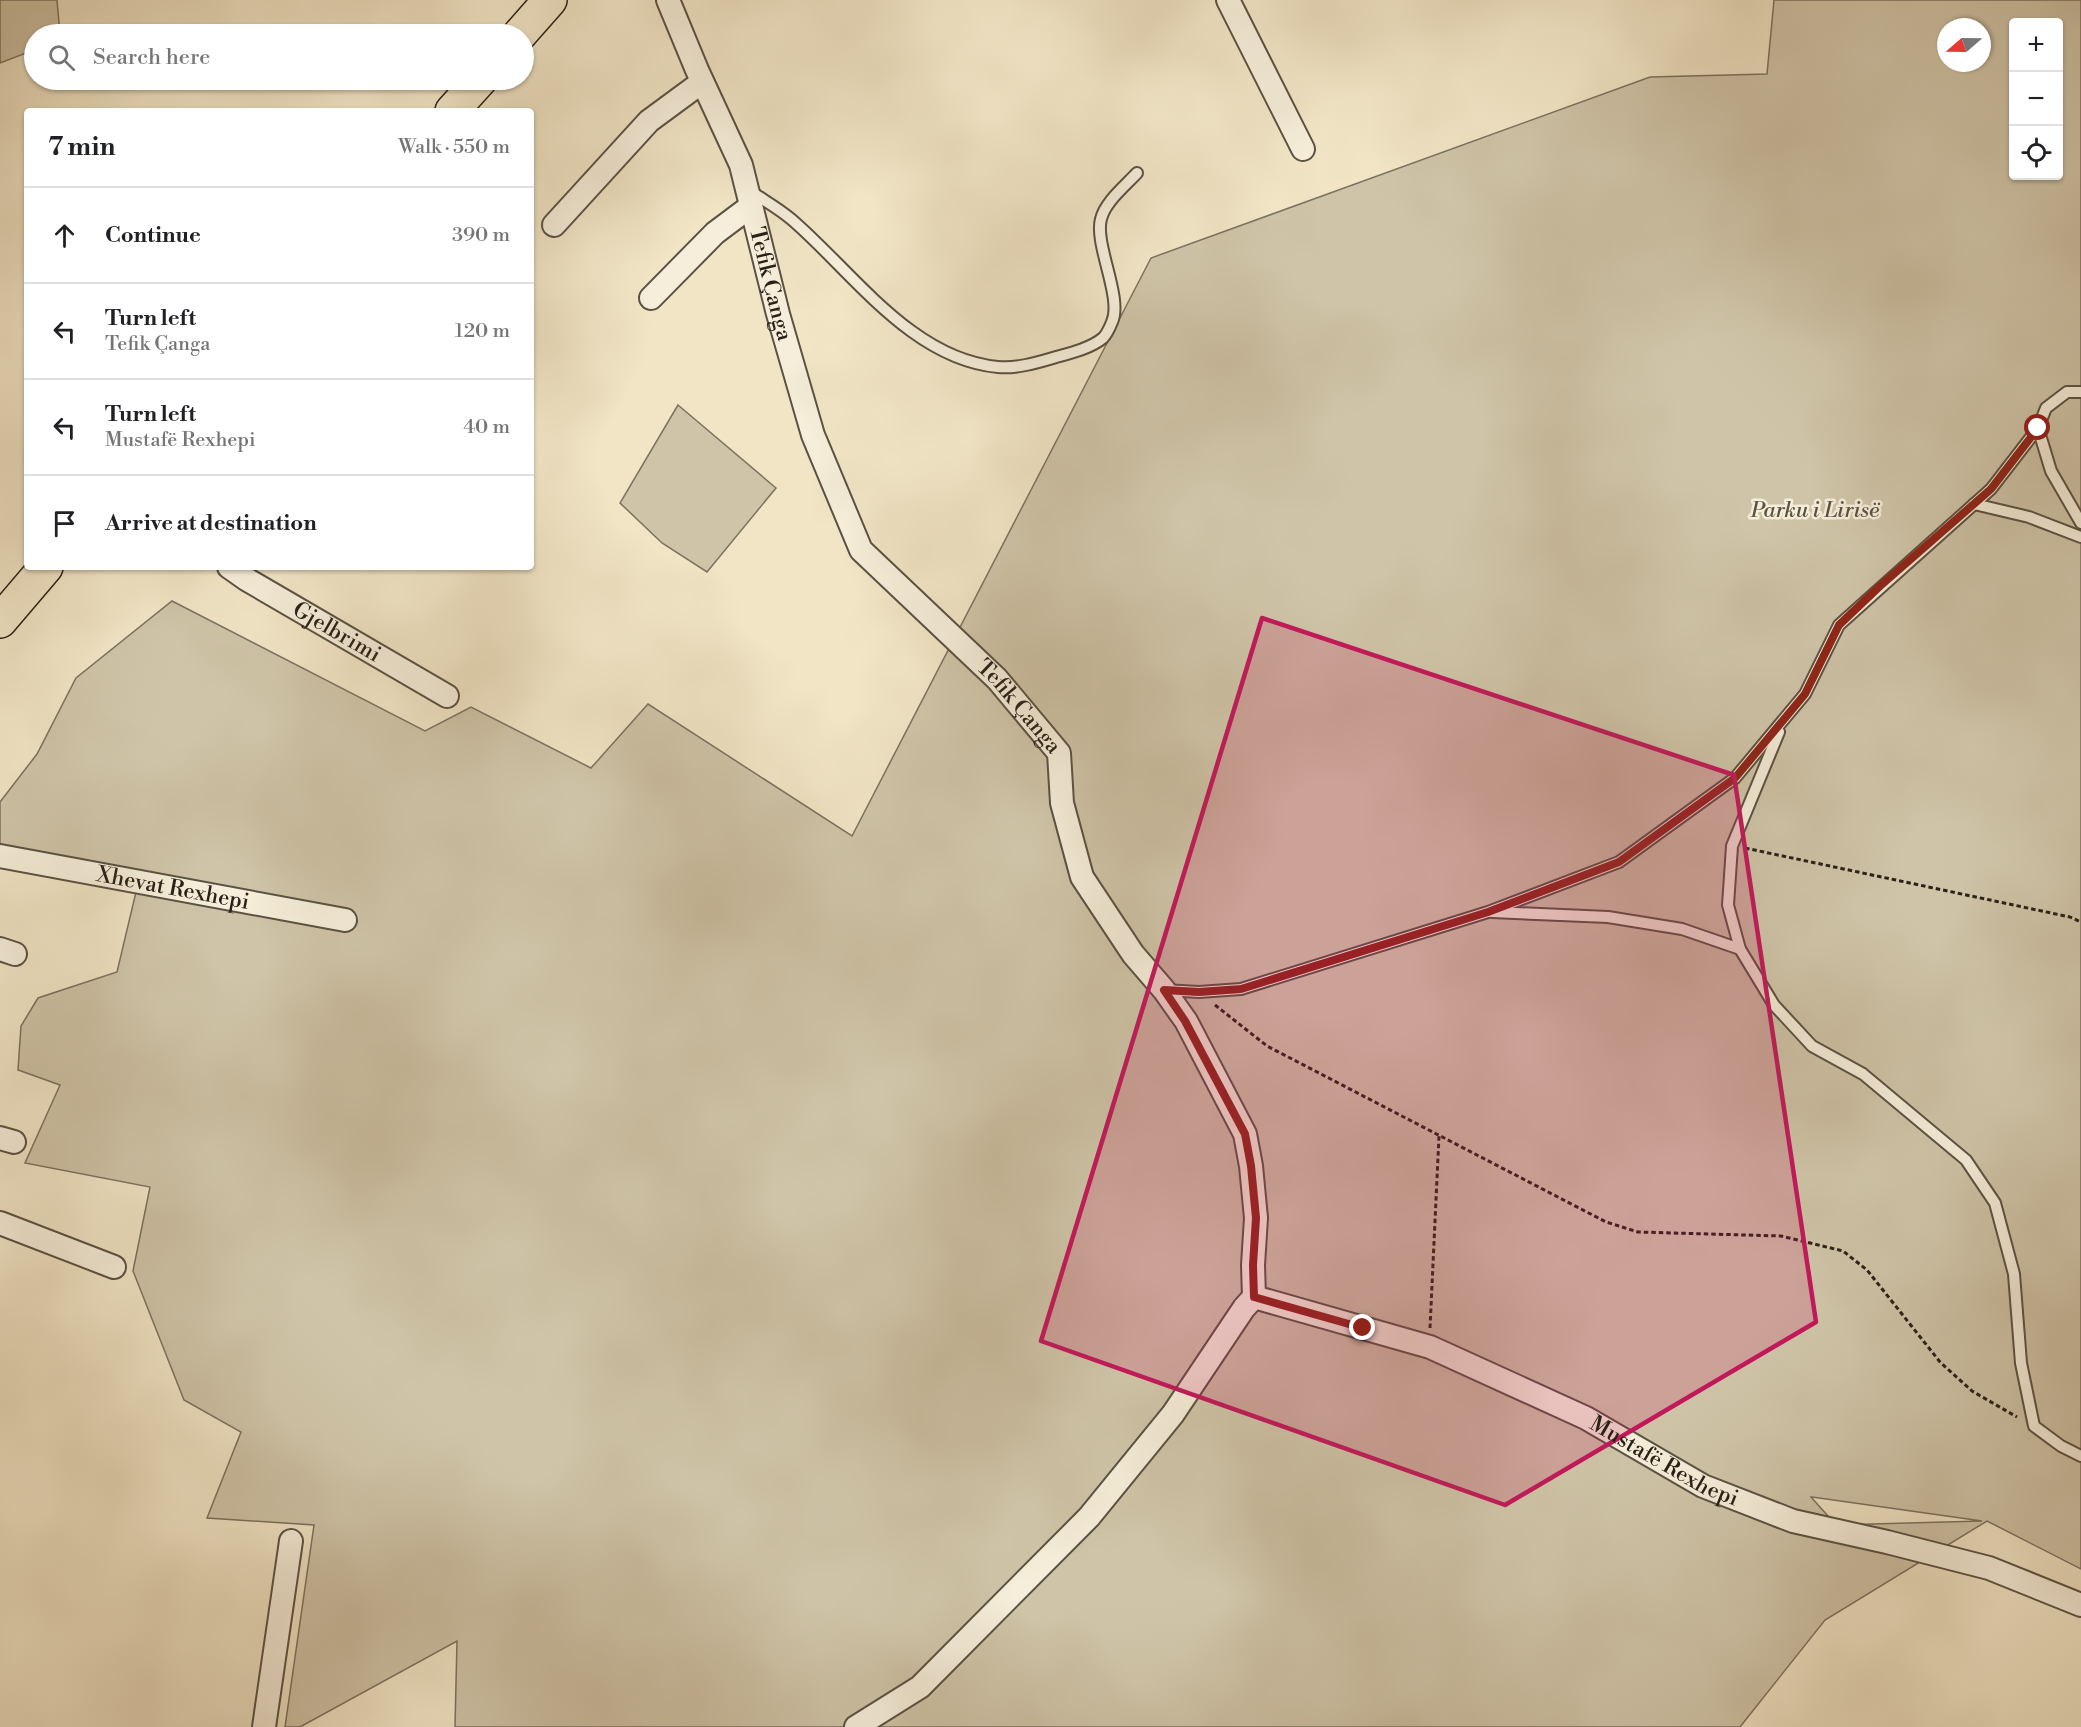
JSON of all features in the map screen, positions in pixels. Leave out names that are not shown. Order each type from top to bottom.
[{"type":"main road","points":[[529,24],[550,0]]},
{"type":"main road","points":[[455,108],[471,90]]},
{"type":"main road","points":[[0,621],[43,570]]},
{"type":"street","name":"Tefik Çanga","points":[[668,0],[702,82],[741,165],[778,314],[813,435],[861,550],[997,679],[1059,753],[1062,803],[1082,878],[1133,954],[1164,990],[1185,1021],[1245,1134],[1256,1218],[1253,1265],[1254,1297]]},
{"type":"street","points":[[1228,0],[1303,149]]},
{"type":"street","points":[[554,225],[649,121],[702,82]]},
{"type":"street","name":"Tefik Çanga","points":[[651,298],[749,197]]},
{"type":"street","name":"Gjelbrimi","points":[[233,570],[447,696]]},
{"type":"street","name":"Xhevat Rexhepi","points":[[0,856],[345,920]]},
{"type":"street","points":[[0,1223],[114,1267]]},
{"type":"street","points":[[856,1727],[920,1686],[1089,1517],[1173,1414],[1244,1308],[1254,1297]]},
{"type":"street","name":"Mustafë Rexhepi","points":[[1254,1297],[1430,1347],[1586,1418],[1703,1486],[1792,1521],[1989,1568],[2081,1605]]},
{"type":"street","points":[[264,1727],[291,1540]]},
{"type":"lane","points":[[749,197],[790,218],[885,310],[931,344],[965,359],[999,367],[1046,360],[1074,352],[1104,338],[1113,319],[1113,303],[1100,220],[1108,205],[1137,173]]},
{"type":"lane","points":[[1164,990],[1199,992],[1241,989],[1488,912],[1619,862],[1735,778],[1805,694],[1839,625],[1991,489],[2038,428],[2046,408],[2067,392],[2081,392]]},
{"type":"lane","points":[[2038,428],[2051,471],[2081,523]]},
{"type":"lane","points":[[1974,504],[2029,517],[2081,537]]},
{"type":"lane","points":[[1783,720],[1732,846],[1728,905],[1740,949],[1774,1005],[1812,1046],[1863,1074],[1966,1160],[1995,1203],[2014,1274],[2020,1363],[2034,1426],[2061,1446],[2081,1456]]},
{"type":"lane","points":[[1488,912],[1608,917],[1682,929],[1740,949]]},
{"type":"path","points":[[1732,846],[2070,917],[2081,922]]},
{"type":"path","points":[[1199,992],[1267,1046],[1606,1222],[1638,1232],[1781,1236],[1844,1251],[1867,1270],[1940,1362],[1972,1391],[2034,1426]]},
{"type":"path","points":[[1430,1347],[1439,1136]]},
{"type":"highlighted area","points":[[1262,618],[1734,775],[1816,1322],[1505,1505],[1041,1341]]},
{"type":"green space","points":[[0,0],[57,0],[59,24],[24,24],[24,54],[0,63]]},
{"type":"green space","name":"Parku i Lirisë","points":[[1774,0],[2081,0],[2081,1569],[1987,1521],[1825,1620],[1740,1727],[455,1727],[457,1641],[300,1727],[285,1727],[314,1525],[207,1518],[241,1432],[184,1400],[133,1271],[150,1187],[25,1163],[60,1085],[18,1070],[21,1026],[38,998],[117,972],[136,892],[0,849],[0,802],[37,754],[76,678],[172,601],[425,731],[471,707],[591,768],[648,704],[852,836],[1151,258],[1650,77],[1767,74]],"holes":[[[1811,1497],[1982,1521],[1836,1525]]]},
{"type":"green space","points":[[678,405],[776,488],[707,572],[662,543],[620,503]]},
{"type":"route","points":[[1363,1328],[1254,1297],[1253,1265],[1256,1218],[1245,1134],[1185,1021],[1164,990],[1199,992],[1241,989],[1488,912],[1619,862],[1735,778],[1805,694],[1839,625],[1991,489],[2038,428]]}]
